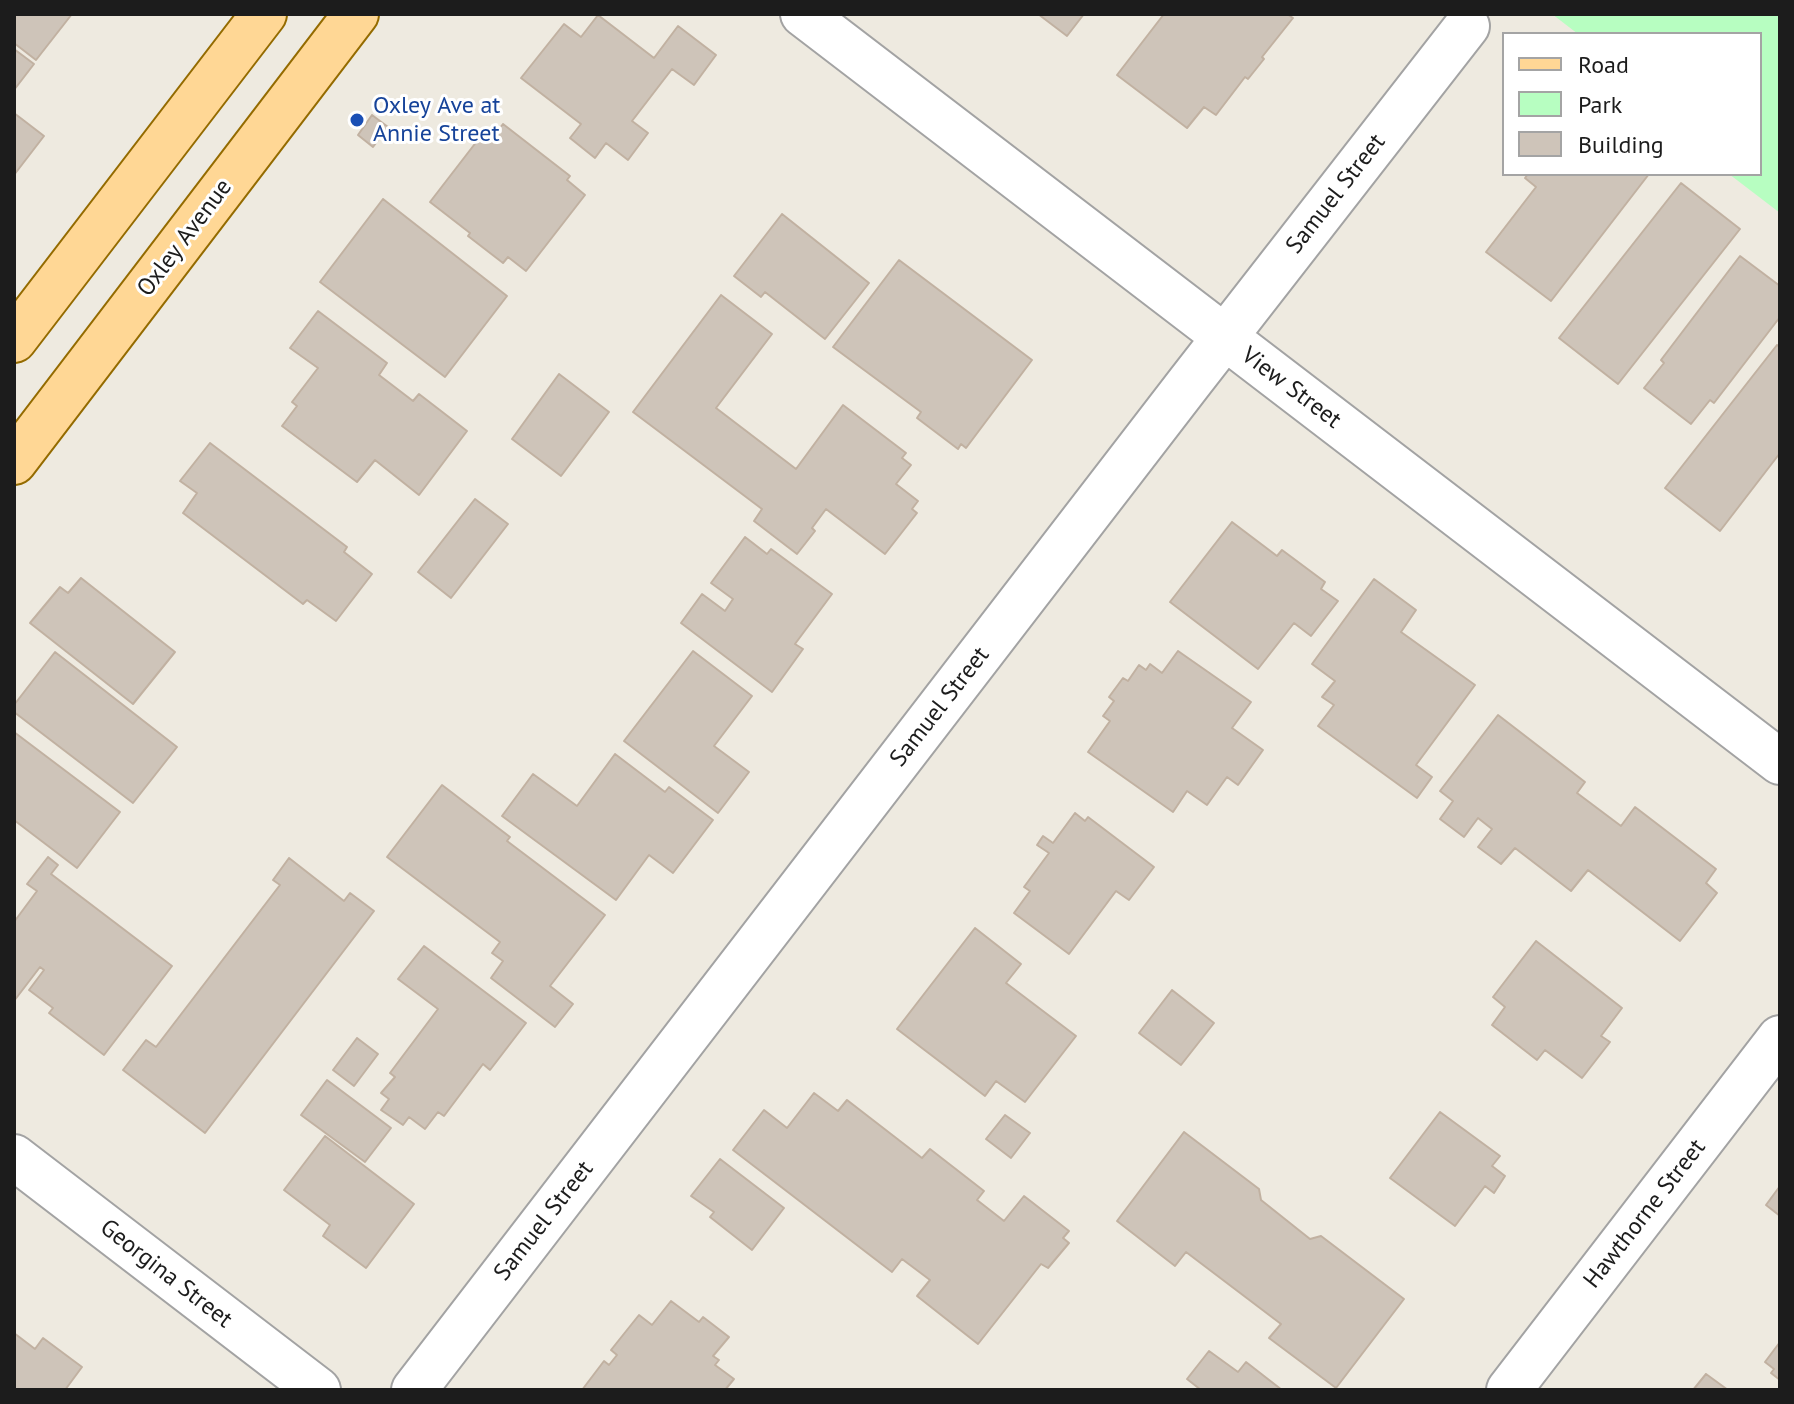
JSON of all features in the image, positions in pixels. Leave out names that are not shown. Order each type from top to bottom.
[{"type":"main road","points":[[14,340],[264,14]]},
{"type":"main road","name":"Oxley Avenue","points":[[14,462],[356,14]]},
{"type":"street","name":"View Street","points":[[803,14],[1780,762]]},
{"type":"street","name":"Samuel Street","points":[[414,1390],[1467,26]]},
{"type":"street","name":"Hawthorne Street","points":[[1509,1390],[1780,1038]]},
{"type":"street","name":"Georgina Street","points":[[14,1157],[302,1384]]},
{"type":"green space","points":[[1552,14],[1780,14],[1780,213],[1732,176],[1762,176],[1762,32],[1575,32]]},
{"type":"building","points":[[14,14],[72,14],[36,60],[14,43]]},
{"type":"building","points":[[1038,14],[1084,14],[1067,36]]},
{"type":"building","points":[[1164,14],[1287,14],[1293,18],[1262,57],[1264,59],[1248,79],[1245,77],[1216,115],[1204,107],[1187,128],[1117,75]]},
{"type":"building","points":[[598,15],[654,58],[678,26],[716,55],[694,85],[672,69],[632,121],[648,133],[628,160],[606,143],[595,158],[570,138],[581,124],[521,78],[564,24],[581,37]]},
{"type":"building","points":[[14,49],[34,64],[14,90]]},
{"type":"building","points":[[14,113],[44,136],[14,175]]},
{"type":"building","points":[[372,115],[388,127],[373,147],[358,135]]},
{"type":"building","points":[[503,124],[570,176],[567,180],[585,195],[526,271],[508,257],[503,263],[430,202],[484,132],[492,138]]},
{"type":"building","points":[[1647,176],[1551,301],[1486,252],[1536,187],[1525,178]]},
{"type":"building","points":[[1681,183],[1740,229],[1618,384],[1559,338]]},
{"type":"building","points":[[383,199],[507,296],[445,377],[320,282]]},
{"type":"building","points":[[782,214],[869,283],[825,339],[765,292],[761,297],[734,276]]},
{"type":"building","points":[[1740,256],[1780,286],[1780,317],[1714,403],[1710,400],[1691,424],[1644,388],[1664,363],[1661,360]]},
{"type":"building","points":[[899,260],[1032,360],[966,448],[961,444],[958,449],[917,418],[921,412],[833,347]]},
{"type":"building","points":[[721,295],[772,334],[716,408],[796,469],[843,405],[906,453],[902,458],[911,465],[896,484],[918,501],[912,509],[917,513],[885,554],[826,509],[812,528],[815,531],[797,554],[754,521],[762,509],[633,412]]},
{"type":"building","points":[[318,311],[387,363],[379,375],[413,401],[419,394],[467,431],[419,495],[375,460],[357,482],[282,426],[297,406],[292,402],[318,368],[290,348]]},
{"type":"building","points":[[1777,345],[1780,347],[1780,453],[1720,531],[1665,488]]},
{"type":"building","points":[[559,374],[609,412],[561,476],[512,439]]},
{"type":"building","points":[[210,443],[347,547],[344,552],[372,574],[336,621],[307,600],[303,604],[183,513],[197,493],[180,481]]},
{"type":"building","points":[[475,499],[508,524],[451,598],[418,572]]},
{"type":"building","points":[[1232,522],[1277,556],[1282,550],[1325,582],[1321,589],[1338,601],[1311,636],[1294,623],[1258,669],[1170,602]]},
{"type":"building","points":[[745,537],[767,554],[771,549],[832,594],[795,644],[803,649],[772,692],[681,623],[702,594],[725,611],[733,599],[711,583]]},
{"type":"building","points":[[81,578],[175,652],[133,704],[30,623],[60,587],[68,593]]},
{"type":"building","points":[[1374,579],[1416,610],[1401,632],[1475,685],[1416,765],[1432,777],[1417,798],[1318,726],[1334,705],[1322,697],[1335,681],[1312,664]]},
{"type":"building","points":[[693,651],[752,696],[714,746],[749,772],[718,813],[624,741]]},
{"type":"building","points":[[1178,651],[1251,702],[1232,728],[1263,750],[1238,785],[1227,777],[1207,805],[1187,791],[1173,812],[1088,752],[1110,721],[1103,716],[1114,701],[1109,697],[1123,678],[1128,681],[1139,665],[1146,670],[1150,664],[1162,673]]},
{"type":"building","points":[[55,652],[177,747],[133,803],[14,712],[14,705]]},
{"type":"building","points":[[1498,715],[1585,782],[1577,793],[1621,826],[1635,807],[1716,869],[1706,883],[1717,893],[1680,941],[1588,870],[1571,891],[1515,848],[1501,864],[1478,847],[1492,829],[1478,818],[1464,837],[1440,819],[1453,801],[1440,791]]},
{"type":"building","points":[[14,732],[120,812],[77,868],[14,820]]},
{"type":"building","points":[[615,754],[665,792],[669,787],[713,820],[673,873],[649,855],[616,900],[502,816],[533,774],[577,806]]},
{"type":"building","points":[[442,785],[510,837],[507,841],[605,915],[550,986],[573,1004],[555,1027],[491,978],[503,961],[492,953],[500,942],[387,857]]},
{"type":"building","points":[[1075,813],[1085,821],[1088,817],[1154,867],[1129,900],[1116,891],[1069,954],[1014,913],[1030,891],[1024,887],[1049,853],[1037,845],[1043,836],[1053,843]]},
{"type":"building","points":[[48,857],[58,865],[51,874],[172,966],[104,1055],[49,1013],[53,1008],[29,990],[44,970],[40,967],[14,1001],[14,922],[37,891],[27,884]]},
{"type":"building","points":[[289,858],[344,901],[350,893],[374,911],[205,1133],[123,1070],[146,1040],[156,1047],[280,885],[273,880]]},
{"type":"building","points":[[975,928],[1021,964],[1006,983],[1076,1036],[1025,1102],[996,1081],[985,1096],[897,1029]]},
{"type":"building","points":[[1536,941],[1622,1008],[1601,1036],[1610,1042],[1582,1078],[1545,1050],[1537,1060],[1492,1025],[1505,1007],[1493,997]]},
{"type":"building","points":[[424,946],[526,1023],[490,1070],[483,1064],[444,1116],[438,1112],[425,1129],[409,1117],[403,1125],[381,1110],[389,1099],[381,1093],[395,1077],[390,1073],[438,1009],[398,979]]},
{"type":"building","points":[[1172,990],[1214,1023],[1181,1065],[1139,1033]]},
{"type":"building","points":[[357,1038],[378,1054],[354,1086],[333,1070]]},
{"type":"building","points":[[327,1080],[391,1128],[365,1162],[301,1115]]},
{"type":"building","points":[[814,1093],[838,1111],[847,1100],[922,1158],[930,1149],[984,1191],[977,1200],[1004,1221],[1024,1196],[1069,1231],[1063,1238],[1069,1243],[1048,1268],[1041,1264],[978,1344],[917,1296],[930,1280],[902,1259],[892,1272],[733,1150],[764,1110],[787,1128]]},
{"type":"building","points":[[1440,1112],[1500,1156],[1492,1166],[1505,1176],[1494,1193],[1485,1186],[1455,1226],[1390,1178]]},
{"type":"building","points":[[1005,1115],[1030,1133],[1011,1158],[986,1139]]},
{"type":"building","points":[[1184,1132],[1259,1189],[1261,1200],[1310,1239],[1321,1236],[1404,1299],[1336,1388],[1269,1338],[1281,1324],[1186,1252],[1175,1266],[1117,1221]]},
{"type":"building","points":[[325,1136],[414,1204],[366,1268],[323,1236],[330,1225],[284,1190]]},
{"type":"building","points":[[720,1159],[784,1208],[752,1250],[710,1217],[714,1212],[691,1196]]},
{"type":"building","points":[[1780,1186],[1780,1216],[1766,1205]]},
{"type":"building","points":[[671,1301],[699,1322],[703,1317],[729,1337],[713,1356],[719,1360],[715,1365],[734,1379],[725,1390],[582,1390],[604,1361],[609,1365],[617,1355],[611,1350],[639,1315],[652,1325]]},
{"type":"building","points":[[14,1333],[35,1349],[43,1338],[82,1367],[65,1390],[14,1390]]},
{"type":"building","points":[[1780,1342],[1780,1380],[1771,1373],[1774,1369],[1765,1362]]},
{"type":"building","points":[[1209,1351],[1238,1372],[1246,1362],[1282,1390],[1201,1390],[1187,1379]]},
{"type":"building","points":[[1706,1374],[1728,1390],[1693,1390]]},
{"type":"place","name":"Oxley Ave at Annie Street","points":[[357,120]]}]
